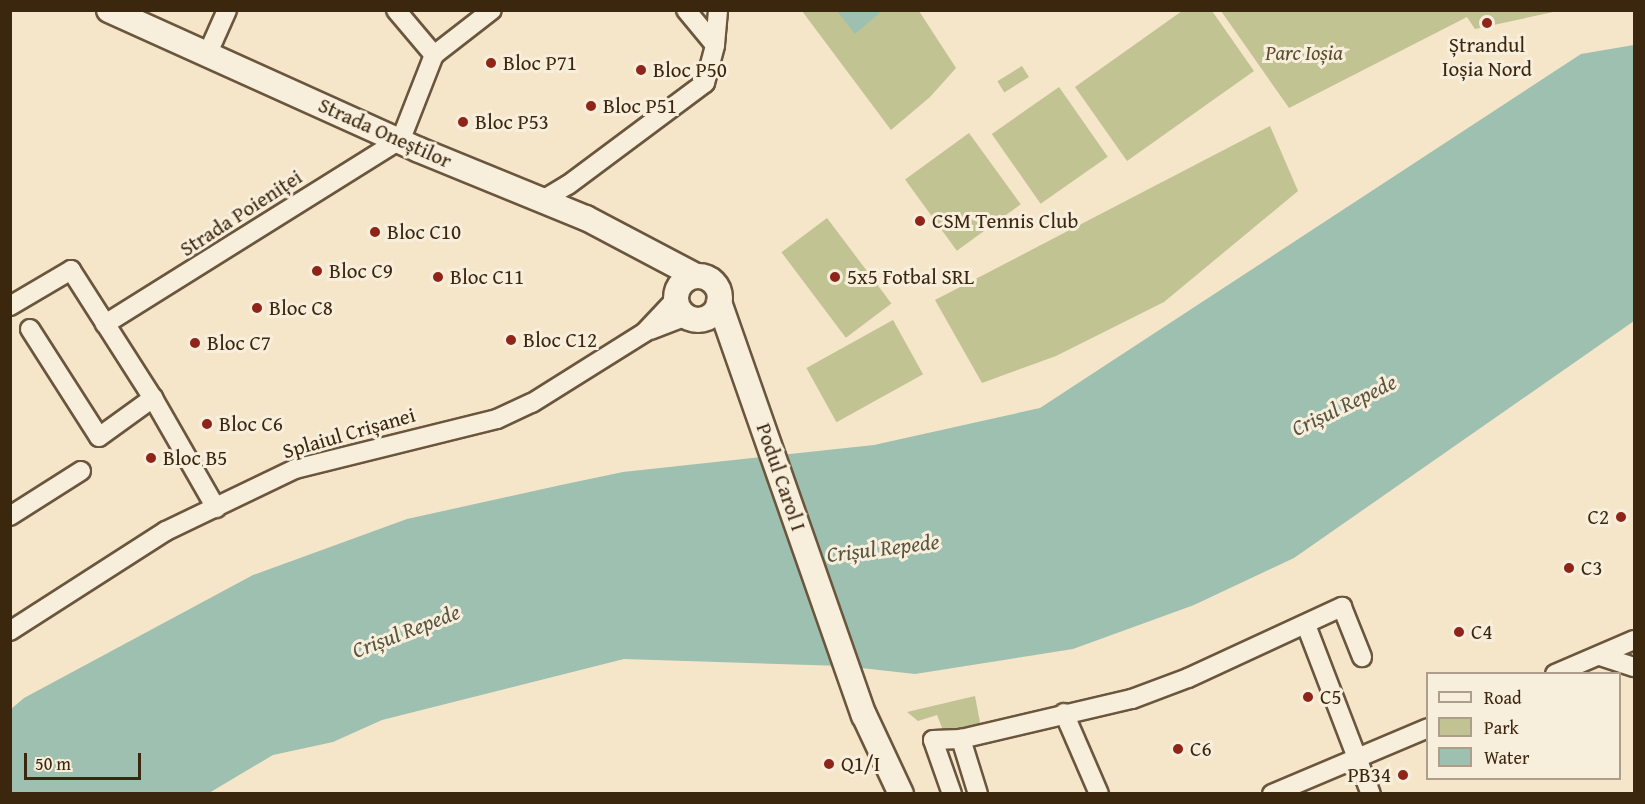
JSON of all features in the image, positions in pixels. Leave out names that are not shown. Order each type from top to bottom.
[{"type":"street","name":"Strada Oneștilor","points":[[109,10],[541,201],[586,218],[659,258],[687,300]]},
{"type":"street","points":[[207,55],[227,10]]},
{"type":"street","points":[[396,10],[434,55]]},
{"type":"street","points":[[401,139],[434,55],[492,10]]},
{"type":"street","points":[[686,10],[715,45]]},
{"type":"street","points":[[541,201],[568,185],[705,83],[715,45],[718,10]]},
{"type":"street","name":"Strada Poieniței","points":[[105,324],[401,139]]},
{"type":"street","points":[[10,306],[71,270],[153,398],[216,508]]},
{"type":"street","name":"Podul Carol I","points":[[687,300],[715,284],[719,302],[743,363],[864,715],[901,794]]},
{"type":"street","points":[[687,300],[712,315],[719,302]]},
{"type":"street","points":[[687,300],[743,363]]},
{"type":"street","name":"Splaiul Crișanei","points":[[10,631],[166,531],[295,469],[497,419],[532,403],[645,332],[687,300]]},
{"type":"street","points":[[30,329],[99,437],[153,398]]},
{"type":"street","points":[[10,516],[81,471]]},
{"type":"street","points":[[952,794],[933,740],[961,740],[1064,713],[1132,699],[1306,625],[1342,607],[1362,657]]},
{"type":"street","points":[[1306,625],[1371,794]]},
{"type":"street","points":[[1560,672],[1635,640]]},
{"type":"street","points":[[1600,656],[1635,667]]},
{"type":"street","points":[[1064,713],[1100,794]]},
{"type":"street","points":[[1272,794],[1426,729]]},
{"type":"street","points":[[961,740],[978,794]]},
{"type":"green space","points":[[802,11],[919,11],[956,68],[930,97],[891,130]]},
{"type":"green space","points":[[1182,11],[1212,11],[1254,71],[1127,161],[1075,87]]},
{"type":"green space","name":"Parc Ioșia","points":[[1221,11],[1558,11],[1475,29],[1467,17],[1289,108]]},
{"type":"green space","points":[[1022,66],[1029,77],[1004,92],[997,81]]},
{"type":"green space","points":[[1059,87],[1108,157],[1041,204],[992,134]]},
{"type":"green space","points":[[1270,126],[1298,191],[1164,302],[1056,356],[982,383],[935,300]]},
{"type":"green space","points":[[969,133],[1021,204],[957,251],[905,179]]},
{"type":"green space","name":"5x5 Fotbal SRL","points":[[827,218],[891,303],[846,338],[781,252]]},
{"type":"green space","name":"5x5 Fotbal SRL","points":[[893,320],[923,374],[836,422],[806,368]]},
{"type":"green space","points":[[975,696],[982,733],[946,738],[937,715],[918,721],[907,712]]},
{"type":"water","points":[[882,10],[855,34],[837,11]]},
{"type":"water","name":"Crișul Repede","points":[[1634,45],[1634,321],[1294,558],[1194,605],[1073,649],[915,674],[843,666],[624,659],[382,720],[333,742],[273,755],[209,793],[11,794],[11,709],[24,698],[253,575],[407,519],[561,485],[623,472],[874,445],[1040,408],[1581,54]]},
{"type":"place","name":"Ștrandul Ioșia Nord","points":[[1487,23]]},
{"type":"place","name":"Bloc P71","points":[[491,63]]},
{"type":"place","name":"Bloc P50","points":[[641,70]]},
{"type":"place","name":"Bloc P51","points":[[591,106]]},
{"type":"place","name":"Bloc P53","points":[[463,122]]},
{"type":"place","name":"CSM Tennis Club","points":[[920,221]]},
{"type":"place","name":"Bloc C10","points":[[375,232]]},
{"type":"place","name":"Bloc C9","points":[[317,271]]},
{"type":"place","name":"Bloc C11","points":[[438,277]]},
{"type":"place","name":"5x5 Fotbal SRL","points":[[835,277]]},
{"type":"place","name":"Bloc C8","points":[[257,308]]},
{"type":"place","name":"Bloc C12","points":[[511,340]]},
{"type":"place","name":"Bloc C7","points":[[195,343]]},
{"type":"place","name":"Bloc C6","points":[[207,424]]},
{"type":"place","name":"Bloc B5","points":[[151,458]]},
{"type":"place","name":"C2","points":[[1621,517]]},
{"type":"place","name":"C3","points":[[1569,568]]},
{"type":"place","name":"C4","points":[[1459,632]]},
{"type":"place","name":"C5","points":[[1308,697]]},
{"type":"place","name":"C6","points":[[1178,749]]},
{"type":"place","name":"Q1/I","points":[[829,764]]},
{"type":"place","name":"PB34","points":[[1403,775]]}]
